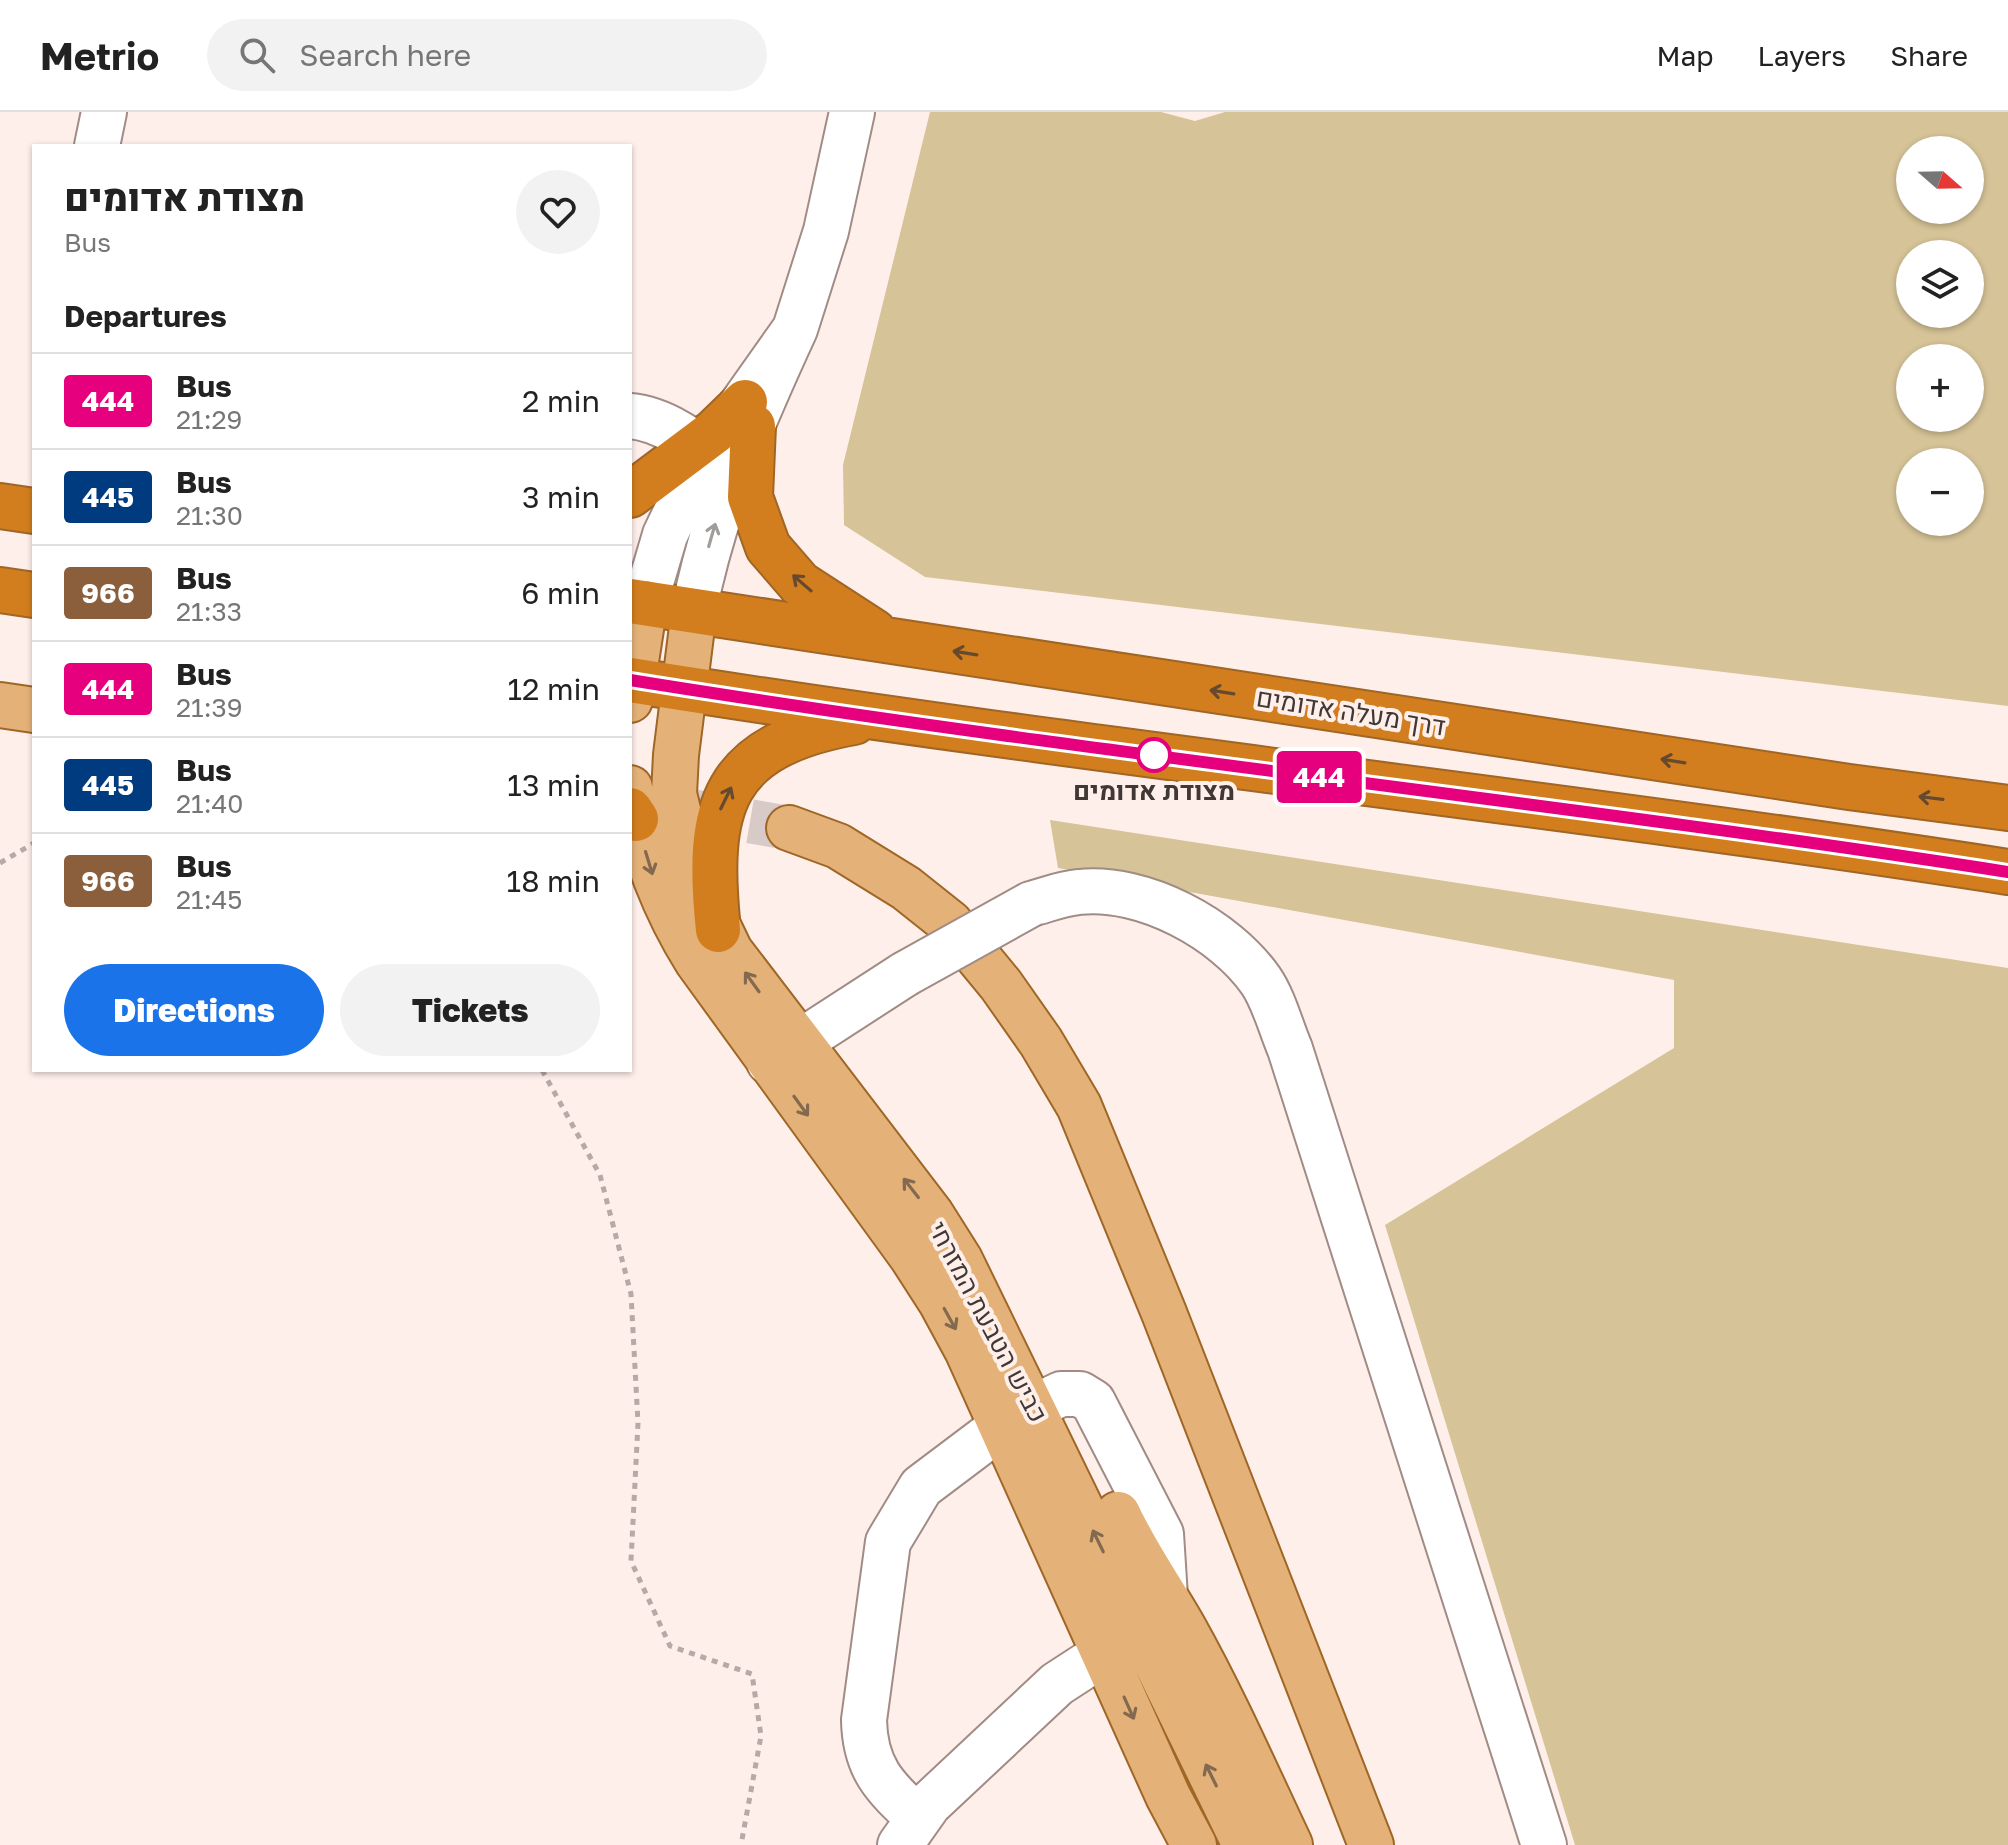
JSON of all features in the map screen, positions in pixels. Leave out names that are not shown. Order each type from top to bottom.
[{"type":"highway","points":[[722,466],[749,414]]},
{"type":"highway","points":[[632,494],[722,466],[749,414]]},
{"type":"highway","points":[[722,466],[768,547],[800,584],[890,642]]},
{"type":"highway","points":[[0,506],[32,511]]},
{"type":"highway","points":[[0,590],[32,595]]},
{"type":"highway","name":"דרך מעלה אדומים","points":[[637,602],[1802,780],[2008,808]]},
{"type":"highway","points":[[632,687],[682,708],[877,718],[1821,843],[2008,872]]},
{"type":"highway","points":[[718,930],[712,872],[715,837],[721,808],[749,764],[774,747],[800,736],[827,727],[877,718]]},
{"type":"main road","points":[[632,673],[637,602]]},
{"type":"main road","name":"כביש הטבעת המזרחי","points":[[694,611],[674,794],[695,878],[718,930],[784,1053],[941,1302],[967,1350],[1032,1409]]},
{"type":"main road","points":[[0,705],[32,710]]},
{"type":"main road","name":"כביש הטבעת המזרחי","points":[[632,805],[654,878],[673,923],[784,1053],[931,1214],[954,1251],[1017,1319],[1032,1409],[1103,1651],[1168,1796],[1194,1845]]},
{"type":"main road","points":[[789,828],[838,846],[906,888],[950,923],[1033,1030],[1079,1106],[1164,1313],[1371,1845]]},
{"type":"main road","points":[[1032,1409],[1124,1527],[1160,1612],[1245,1845]]},
{"type":"main road","points":[[1160,1612],[1233,1722],[1290,1845]]},
{"type":"street","points":[[97,144],[104,112]]},
{"type":"street","points":[[749,414],[795,329],[822,244],[852,112]]},
{"type":"street","points":[[632,416],[643,417],[722,466]]},
{"type":"street","points":[[637,602],[665,535],[722,466]]},
{"type":"street","points":[[694,611],[722,466]]},
{"type":"street","points":[[784,1053],[905,974],[1031,904],[1080,891],[1135,897],[1189,917],[1232,947],[1262,982],[1290,1049],[1544,1845]]},
{"type":"street","points":[[1032,1409],[921,1487],[888,1542],[864,1720],[864,1740],[870,1761],[909,1832],[929,1804],[1057,1684],[1160,1612]]},
{"type":"path","points":[[0,863],[32,844]]},
{"type":"path","points":[[543,1072],[600,1175],[631,1294],[638,1423],[631,1561],[670,1646],[752,1674],[761,1736],[741,1845]]},
{"type":"shaded area","points":[[930,112],[1161,112],[1195,121],[1225,112],[2008,112],[2008,706],[925,577],[844,525],[843,465]]},
{"type":"shaded area","points":[[1050,820],[2008,968],[2008,1845],[1575,1845],[1385,1225],[1674,1048],[1674,980],[1058,868]]},
{"type":"tunnel","points":[[685,810],[789,828]]},
{"type":"bus line","name":"444","points":[[632,680],[877,718],[1837,846],[2008,872]]},
{"type":"place","name":"מצודת אדומים","points":[[1154,755]]}]
